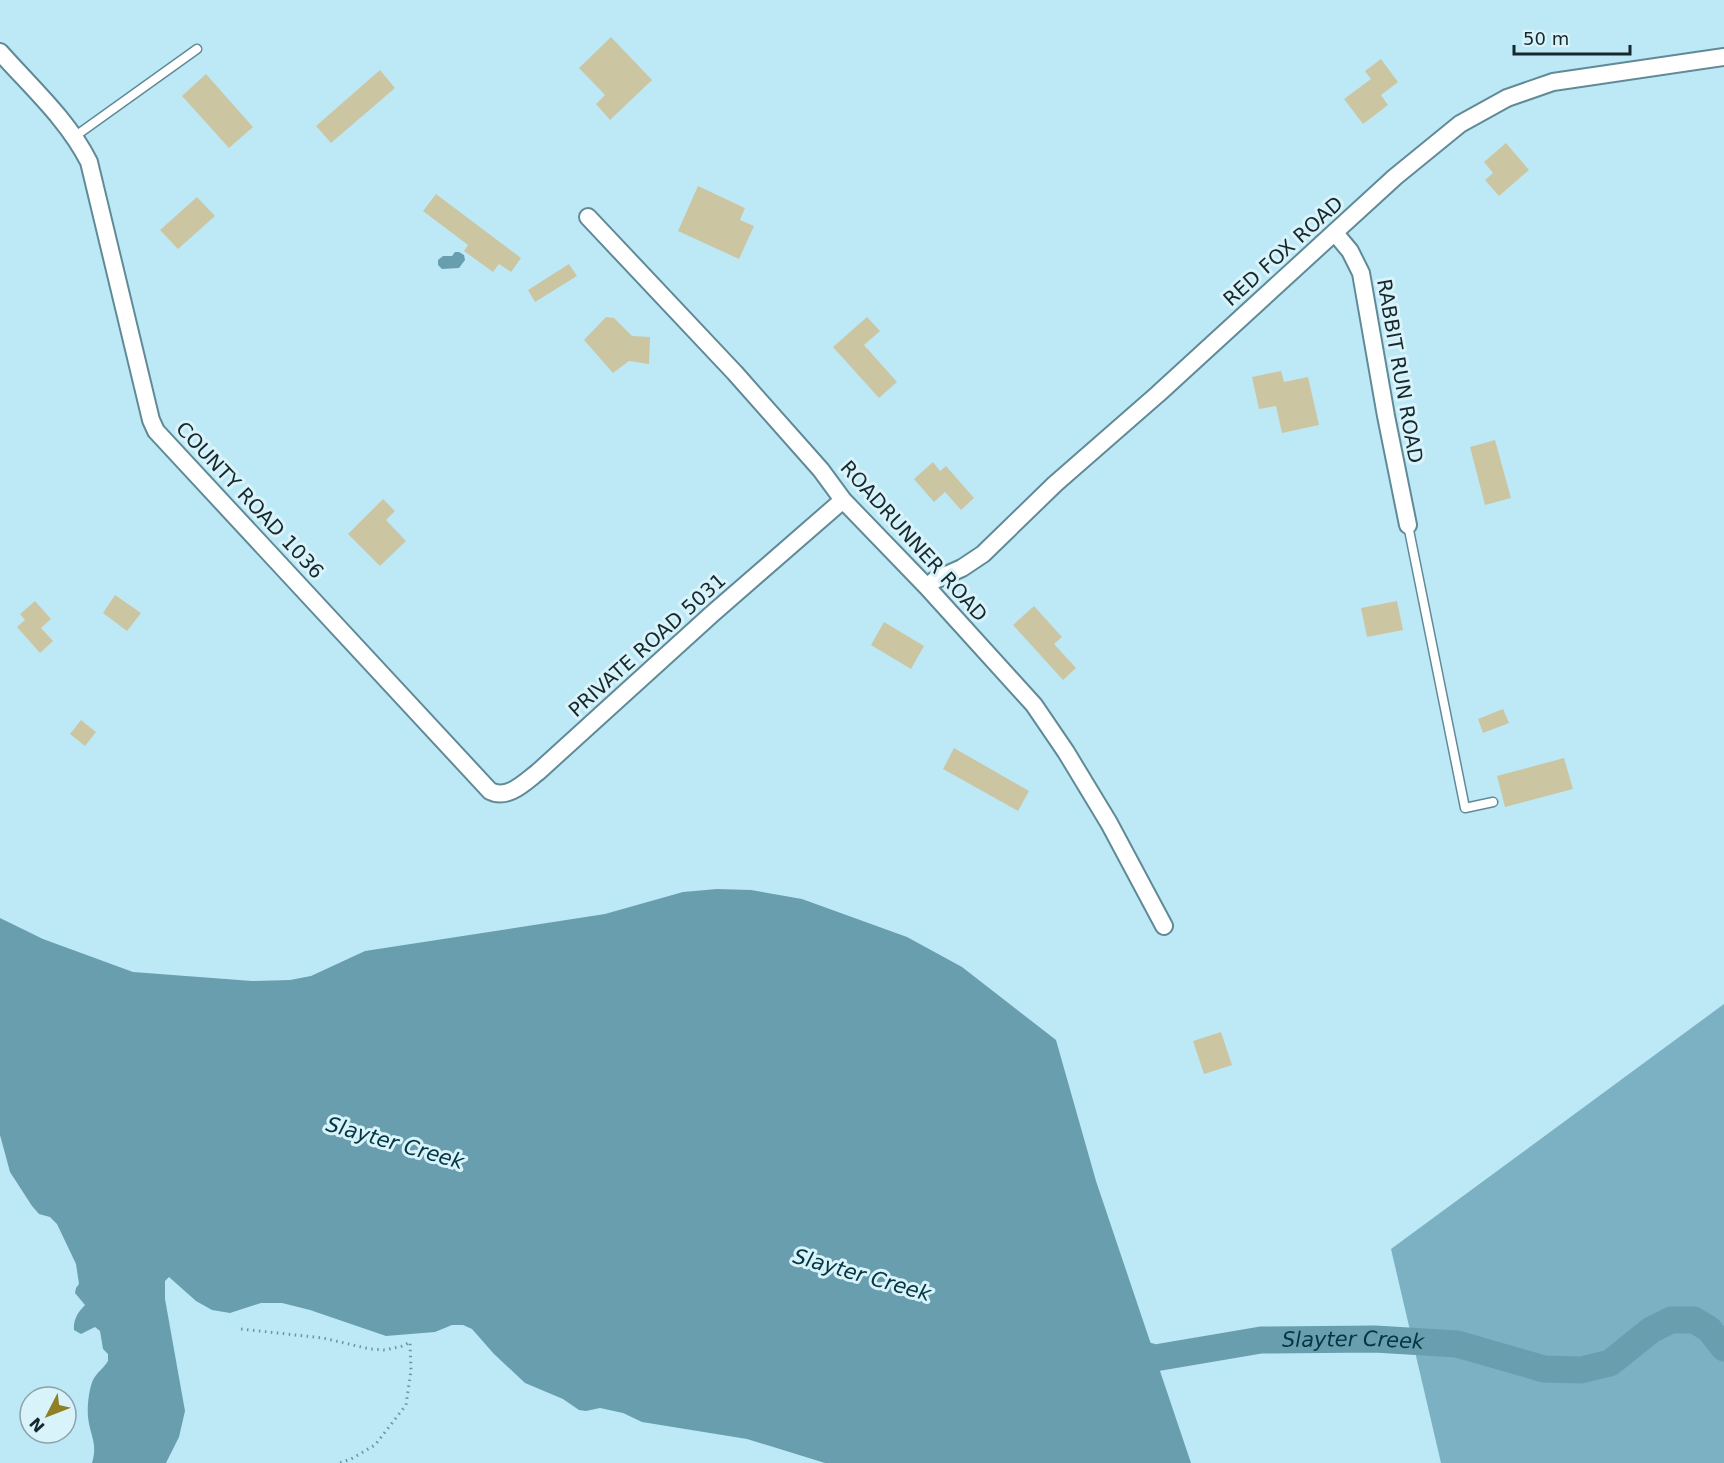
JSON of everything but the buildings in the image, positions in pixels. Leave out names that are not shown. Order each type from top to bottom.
[{"type":"street","name":"COUNTY ROAD 1036","points":[[0,52],[74,137],[89,162],[149,411],[156,431],[474,776]]},
{"type":"street","name":"RED FOX ROAD","points":[[927,588],[935,580],[962,568],[983,554],[1055,484],[1442,137],[1485,109],[1507,98],[1553,82],[1724,57]]},
{"type":"street","name":"ROADRUNNER ROAD","points":[[588,217],[735,373],[821,470],[843,500],[1034,705],[1109,823],[1164,926]]},
{"type":"street","name":"RABBIT RUN ROAD","points":[[1335,233],[1350,251],[1361,273],[1408,525]]},
{"type":"street","name":"PRIVATE ROAD 5031","points":[[474,776],[496,794],[502,795],[521,786],[843,500]]},
{"type":"lane","points":[[74,137],[197,49]]},
{"type":"lane","points":[[1408,525],[1466,808],[1493,802]]},
{"type":"path","points":[[241,1329],[323,1338],[377,1349],[394,1348],[410,1342],[411,1370],[406,1405],[375,1445],[351,1460],[339,1463]]},
{"type":"shaded area","points":[[1724,1004],[1724,1463],[1441,1463],[1391,1249]]},
{"type":"water","points":[[455,252],[464,255],[465,260],[459,268],[442,269],[438,265],[438,260],[443,256],[452,256]]},
{"type":"water","points":[[717,889],[751,890],[802,899],[907,937],[962,967],[1056,1040],[1096,1181],[1191,1463],[825,1463],[747,1439],[642,1422],[623,1413],[600,1408],[579,1410],[563,1399],[525,1383],[494,1354],[472,1329],[463,1325],[452,1325],[435,1332],[386,1336],[282,1303],[261,1303],[230,1313],[212,1310],[196,1301],[169,1277],[165,1281],[165,1299],[185,1411],[179,1437],[166,1463],[92,1463],[94,1450],[88,1417],[90,1388],[96,1375],[108,1361],[108,1354],[103,1349],[100,1331],[95,1327],[81,1334],[74,1330],[77,1316],[85,1305],[75,1293],[79,1284],[76,1264],[57,1224],[50,1217],[39,1214],[10,1172],[0,1135],[0,918],[43,939],[133,972],[252,981],[290,980],[311,976],[365,951],[605,914],[683,892]]},
{"type":"waterway","name":"Slayter Creek","points":[[1119,1348],[1155,1358],[1261,1340],[1375,1339],[1457,1344],[1544,1369],[1581,1370],[1610,1363],[1651,1330],[1671,1320],[1694,1320],[1709,1329],[1724,1348]]}]
